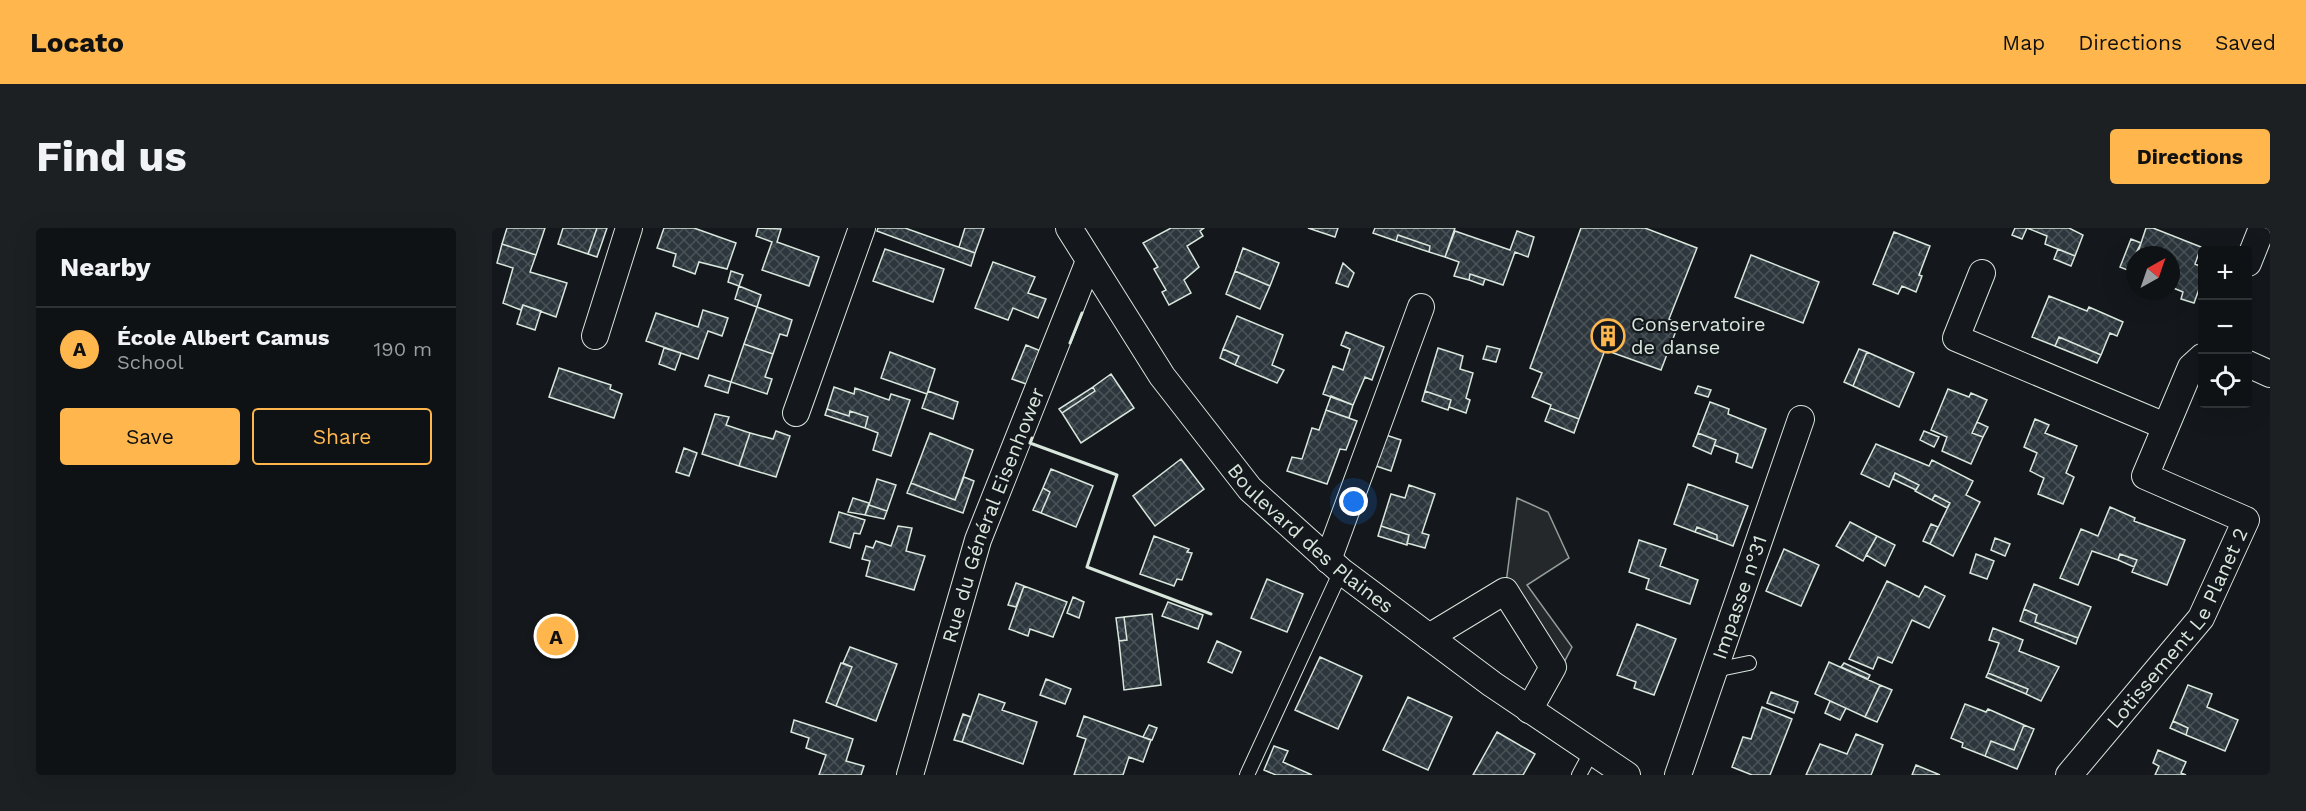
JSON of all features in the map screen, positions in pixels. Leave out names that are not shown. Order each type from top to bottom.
[{"type":"street","points":[[595,336],[629,228]]},
{"type":"street","points":[[796,413],[862,228]]},
{"type":"street","name":"Boulevard des Plaines","points":[[1069,228],[1162,376],[1250,489],[1335,565],[1429,637],[1529,710],[1627,775]]},
{"type":"street","points":[[2252,251],[2262,228]]},
{"type":"street","name":"Rue du Général Eisenhower","points":[[910,775],[978,540],[1089,261]]},
{"type":"street","points":[[1982,273],[1956,338],[2165,426]]},
{"type":"street","points":[[1335,565],[1421,307]]},
{"type":"street","name":"Lotissement Le Planet 2","points":[[2069,775],[2200,618],[2246,520],[2145,476],[2191,368],[2198,361]]},
{"type":"street","points":[[2252,366],[2270,374]]},
{"type":"street","name":"Impasse n°31","points":[[1678,775],[1801,419]]},
{"type":"street","points":[[1429,637],[1505,591],[1553,667],[1529,710]]},
{"type":"lane","points":[[1247,775],[1335,565]]},
{"type":"lane","points":[[1714,670],[1749,663]]},
{"type":"lane","points":[[1579,775],[1592,751]]},
{"type":"shaded area","points":[[1517,498],[1548,512],[1569,558],[1527,585],[1572,647],[1558,674],[1505,591]]},
{"type":"building","points":[[507,228],[545,228],[536,255],[502,244]]},
{"type":"building","points":[[563,228],[597,228],[588,254],[558,244]]},
{"type":"building","points":[[597,228],[607,228],[597,257],[588,254]]},
{"type":"building","points":[[664,228],[694,228],[736,243],[727,269],[699,262],[695,274],[673,266],[676,254],[657,248]]},
{"type":"building","points":[[758,228],[781,229],[777,242],[819,257],[809,286],[762,270],[772,242],[756,236]]},
{"type":"building","points":[[878,228],[905,228],[975,253],[971,266],[877,231]]},
{"type":"building","points":[[965,228],[984,228],[975,253],[959,247]]},
{"type":"building","points":[[1171,228],[1204,228],[1200,231],[1203,236],[1187,246],[1199,267],[1184,280],[1191,293],[1169,305],[1162,292],[1166,290],[1154,269],[1158,267],[1143,243]]},
{"type":"building","points":[[1308,228],[1338,228],[1335,237]]},
{"type":"building","points":[[1375,228],[1455,228],[1445,257],[1429,252],[1430,246],[1398,235],[1396,241],[1373,233]]},
{"type":"building","name":"Conservatoire de danse","points":[[1581,228],[1645,228],[1697,248],[1669,319],[1679,323],[1661,370],[1605,350],[1579,419],[1550,408],[1551,405],[1532,397],[1542,373],[1530,368]]},
{"type":"building","points":[[2015,228],[2027,228],[2022,239],[2012,235]]},
{"type":"building","points":[[2027,228],[2069,228],[2083,235],[2075,256],[2045,244],[2047,236]]},
{"type":"building","points":[[2146,228],[2153,228],[2198,246],[2195,264],[2198,265],[2198,292],[2194,303],[2181,299],[2183,292],[2180,291],[2180,246],[2140,246]]},
{"type":"building","points":[[1455,231],[1510,250],[1517,231],[1534,237],[1528,257],[1515,252],[1503,285],[1470,274],[1469,280],[1454,276],[1459,262],[1445,257]]},
{"type":"building","points":[[1894,232],[1930,246],[1919,275],[1922,276],[1916,292],[1902,286],[1898,294],[1873,284]]},
{"type":"building","points":[[1398,235],[1430,246],[1429,252],[1396,241]]},
{"type":"building","points":[[2131,239],[2141,243],[2140,246],[2128,246]]},
{"type":"building","points":[[502,244],[536,255],[530,272],[567,283],[556,317],[523,305],[521,310],[503,303],[513,268],[497,263]]},
{"type":"building","points":[[1243,248],[1279,263],[1270,286],[1235,271]]},
{"type":"building","points":[[885,249],[944,269],[933,302],[873,281]]},
{"type":"building","points":[[2058,249],[2075,256],[2071,266],[2054,259]]},
{"type":"building","points":[[2126,252],[2126,269],[2120,267]]},
{"type":"building","points":[[1751,255],[1819,282],[1803,323],[1735,297]]},
{"type":"building","points":[[993,262],[1035,277],[1028,293],[1046,299],[1038,318],[1013,308],[1008,320],[975,308]]},
{"type":"building","points":[[1343,263],[1354,273],[1348,287],[1336,283]]},
{"type":"building","points":[[731,271],[743,275],[739,286],[728,282]]},
{"type":"building","points":[[1235,271],[1270,286],[1260,309],[1226,294]]},
{"type":"building","points":[[1470,274],[1485,279],[1483,285],[1469,280]]},
{"type":"building","points":[[739,286],[761,295],[757,307],[735,299]]},
{"type":"building","points":[[2049,296],[2087,311],[2089,307],[2123,322],[2117,336],[2110,333],[2101,355],[2059,337],[2055,346],[2032,337]]},
{"type":"building","points":[[523,305],[541,311],[535,330],[517,324]]},
{"type":"building","points":[[757,307],[792,320],[787,336],[780,334],[773,354],[744,344]]},
{"type":"building","points":[[703,310],[728,318],[722,336],[708,331],[698,359],[646,341],[656,313],[698,327]]},
{"type":"building","points":[[1237,316],[1283,335],[1272,365],[1284,370],[1277,383],[1235,365],[1239,356],[1223,349]]},
{"type":"building","points":[[1346,332],[1384,347],[1372,380],[1365,377],[1353,405],[1323,394],[1333,366],[1343,370],[1350,349],[1341,345]]},
{"type":"building","points":[[2059,337],[2101,355],[2097,363],[2055,346]]},
{"type":"building","points":[[744,344],[773,354],[765,377],[772,379],[767,394],[731,382]]},
{"type":"building","points":[[1026,345],[1043,352],[1029,385],[1012,379]]},
{"type":"building","points":[[1487,346],[1500,349],[1496,362],[1483,359]]},
{"type":"building","points":[[664,348],[681,353],[675,370],[659,364]]},
{"type":"building","points":[[1438,348],[1463,356],[1460,369],[1473,373],[1466,398],[1470,400],[1466,413],[1449,407],[1451,400],[1425,391]]},
{"type":"building","points":[[1223,349],[1239,356],[1235,365],[1220,358]]},
{"type":"building","points":[[1859,349],[1867,352],[1853,386],[1844,382]]},
{"type":"building","points":[[890,352],[935,369],[927,394],[881,378]]},
{"type":"building","points":[[1867,352],[1914,373],[1899,407],[1853,386]]},
{"type":"building","points":[[559,368],[611,385],[610,389],[622,394],[614,418],[549,397]]},
{"type":"building","points":[[1111,374],[1134,408],[1081,443],[1062,413],[1095,391],[1093,387]]},
{"type":"building","points":[[709,375],[731,382],[728,393],[705,386]]},
{"type":"building","points":[[1698,386],[1711,390],[1708,397],[1695,393]]},
{"type":"building","points":[[834,387],[854,394],[855,388],[889,400],[891,394],[910,400],[891,456],[873,450],[878,433],[865,428],[868,417],[850,411],[849,416],[827,409]]},
{"type":"building","points":[[1093,387],[1095,391],[1062,413],[1059,409]]},
{"type":"building","points":[[1948,389],[1969,397],[1971,393],[1987,400],[1972,433],[1983,437],[1971,464],[1942,451],[1947,437],[1931,430]]},
{"type":"building","points":[[928,391],[958,402],[953,419],[922,408]]},
{"type":"building","points":[[1425,391],[1451,400],[1448,410],[1422,401]]},
{"type":"building","points":[[1331,396],[1353,405],[1349,418],[1326,410]]},
{"type":"building","points":[[1710,402],[1729,409],[1728,414],[1766,429],[1752,468],[1736,462],[1738,454],[1714,445],[1716,440],[1698,433]]},
{"type":"building","points":[[1550,408],[1579,419],[1574,433],[1545,421]]},
{"type":"building","points":[[827,409],[849,416],[850,411],[868,417],[865,428],[825,415]]},
{"type":"building","points":[[1326,410],[1357,421],[1346,450],[1340,449],[1327,484],[1287,471],[1292,457],[1302,459],[1312,428],[1319,430]]},
{"type":"building","points":[[715,414],[729,417],[726,425],[750,433],[739,466],[702,454]]},
{"type":"building","points":[[2035,419],[2049,425],[2045,433],[2077,446],[2066,473],[2074,477],[2063,504],[2038,494],[2044,478],[2030,471],[2037,453],[2024,447]]},
{"type":"building","points":[[1977,422],[1988,427],[1983,437],[1972,433]]},
{"type":"building","points":[[776,431],[790,436],[776,477],[739,466],[750,433],[773,439]]},
{"type":"building","points":[[1924,431],[1939,437],[1934,447],[1920,440]]},
{"type":"building","points":[[930,433],[973,450],[955,500],[911,483]]},
{"type":"building","points":[[1698,433],[1716,440],[1711,454],[1693,446]]},
{"type":"building","points":[[1386,435],[1401,440],[1391,471],[1376,466]]},
{"type":"building","points":[[1876,444],[1929,466],[1932,460],[1973,481],[1966,495],[1980,502],[1953,556],[1930,544],[1950,503],[1935,495],[1932,500],[1915,491],[1919,485],[1895,473],[1889,487],[1861,474]]},
{"type":"building","points":[[684,448],[697,453],[689,476],[676,472]]},
{"type":"building","points":[[1181,459],[1204,489],[1155,526],[1133,496]]},
{"type":"building","points":[[1051,469],[1093,486],[1076,527],[1041,513],[1050,492],[1043,488]]},
{"type":"building","points":[[1895,473],[1919,485],[1916,490],[1893,479]]},
{"type":"building","points":[[964,477],[974,481],[963,513],[907,493],[911,483],[955,500]]},
{"type":"building","points":[[877,479],[896,485],[887,511],[869,505]]},
{"type":"building","points":[[1688,484],[1748,506],[1733,546],[1717,540],[1717,535],[1697,527],[1695,532],[1674,524]]},
{"type":"building","points":[[1409,485],[1435,494],[1422,533],[1429,535],[1425,548],[1407,543],[1409,535],[1381,526],[1391,494],[1405,498]]},
{"type":"building","points":[[1043,488],[1050,492],[1041,513],[1033,510]]},
{"type":"building","points":[[1935,495],[1950,503],[1947,508],[1932,500]]},
{"type":"building","points":[[853,498],[869,503],[865,515],[848,512]]},
{"type":"building","points":[[869,505],[887,511],[884,519],[865,515]]},
{"type":"building","points":[[2110,507],[2135,518],[2134,521],[2185,540],[2167,585],[2132,572],[2137,560],[2120,554],[2118,560],[2092,551],[2078,585],[2060,578],[2081,529],[2098,536]]},
{"type":"building","points":[[839,512],[865,520],[860,534],[854,533],[850,548],[830,542]]},
{"type":"building","points":[[1850,522],[1877,536],[1863,561],[1836,546]]},
{"type":"building","points":[[1931,524],[1938,527],[1930,544],[1923,541]]},
{"type":"building","points":[[898,526],[912,528],[906,551],[925,556],[914,590],[866,576],[870,561],[862,559],[866,546],[873,548],[876,541],[891,546]]},
{"type":"building","points":[[1381,526],[1409,535],[1407,545],[1378,536]]},
{"type":"building","points":[[1697,527],[1717,535],[1717,540],[1695,532]]},
{"type":"building","points":[[1154,536],[1189,549],[1187,552],[1192,553],[1182,580],[1177,579],[1174,586],[1140,574]]},
{"type":"building","points":[[1877,536],[1895,545],[1885,566],[1866,555]]},
{"type":"building","points":[[1995,538],[2010,544],[2005,556],[1991,550]]},
{"type":"building","points":[[1639,540],[1666,549],[1660,566],[1698,580],[1690,604],[1646,589],[1649,579],[1629,572]]},
{"type":"building","points":[[1784,549],[1819,565],[1801,606],[1766,591]]},
{"type":"building","points":[[1976,554],[1994,561],[1987,579],[1970,573]]},
{"type":"building","points":[[2120,554],[2137,560],[2134,567],[2118,560]]},
{"type":"building","points":[[1267,579],[1303,594],[1287,632],[1251,618]]},
{"type":"building","points":[[1887,581],[1919,597],[1925,586],[1945,596],[1929,628],[1912,620],[1892,663],[1878,657],[1873,669],[1849,659]]},
{"type":"building","points":[[1016,583],[1024,586],[1016,607],[1008,605]]},
{"type":"building","points":[[2034,584],[2091,607],[2078,638],[2035,622],[2037,615],[2024,609]]},
{"type":"building","points":[[1024,586],[1067,602],[1053,637],[1030,629],[1028,636],[1009,629]]},
{"type":"building","points":[[1073,597],[1084,602],[1079,618],[1067,613]]},
{"type":"building","points":[[1168,602],[1203,615],[1198,629],[1162,616]]},
{"type":"building","points":[[2024,609],[2037,615],[2035,622],[2078,638],[2076,644],[2020,621]]},
{"type":"building","points":[[1152,614],[1161,685],[1124,690],[1119,641],[1127,640],[1124,617]]},
{"type":"building","points":[[1124,617],[1127,640],[1119,641],[1116,618]]},
{"type":"building","points":[[1637,624],[1676,639],[1654,695],[1634,688],[1636,682],[1617,675]]},
{"type":"building","points":[[1993,628],[2023,640],[2019,651],[2059,667],[2041,701],[2026,694],[2028,689],[1988,673],[1999,643],[1989,640]]},
{"type":"building","points":[[1217,641],[1241,652],[1232,673],[1208,662]]},
{"type":"building","points":[[850,647],[897,664],[876,721],[836,706],[852,667],[843,663]]},
{"type":"building","points":[[1320,657],[1362,676],[1338,729],[1295,710]]},
{"type":"building","points":[[1829,662],[1880,685],[1865,717],[1815,694]]},
{"type":"building","points":[[841,663],[852,667],[836,706],[826,702]]},
{"type":"building","points":[[1844,663],[1870,675],[1868,679],[1841,667]]},
{"type":"building","points":[[1988,673],[2028,689],[2026,694],[1986,677]]},
{"type":"building","points":[[1046,679],[1071,689],[1065,704],[1040,695]]},
{"type":"building","points":[[1880,685],[1892,690],[1877,722],[1865,717]]},
{"type":"building","points":[[2188,685],[2212,694],[2207,707],[2238,720],[2225,751],[2186,735],[2188,728],[2173,721]]},
{"type":"building","points":[[1771,692],[1798,702],[1794,713],[1767,703]]},
{"type":"building","points":[[979,694],[1005,703],[1002,710],[1037,722],[1023,764],[962,742]]},
{"type":"building","points":[[1408,697],[1452,717],[1428,770],[1383,750]]},
{"type":"building","points":[[1830,701],[1846,708],[1840,720],[1825,713]]},
{"type":"building","points":[[1965,704],[1986,712],[1988,709],[2024,725],[2014,750],[1991,741],[1985,756],[1962,747],[1963,743],[1951,738]]},
{"type":"building","points":[[1762,707],[1792,719],[1770,775],[1752,775],[1732,767],[1743,737],[1751,739]]},
{"type":"building","points":[[963,714],[971,717],[962,742],[954,740]]},
{"type":"building","points":[[1084,716],[1151,740],[1143,762],[1129,757],[1123,775],[1074,775],[1086,739],[1077,736]]},
{"type":"building","points":[[794,720],[853,739],[846,761],[864,766],[861,775],[819,775],[826,755],[806,748],[809,738],[791,732]]},
{"type":"building","points":[[2173,721],[2188,728],[2186,735],[2170,728]]},
{"type":"building","points":[[1149,725],[1157,728],[1152,740],[1143,737]]},
{"type":"building","points":[[2024,725],[2034,729],[2017,769],[1985,756],[1991,741],[2014,750]]},
{"type":"building","points":[[1497,732],[1535,754],[1523,775],[1473,775]]},
{"type":"building","points":[[1856,734],[1883,745],[1871,775],[1806,775],[1820,744],[1847,754]]},
{"type":"building","points":[[1274,746],[1288,751],[1283,762],[1312,775],[1276,775],[1264,770]]},
{"type":"building","points":[[2158,750],[2186,762],[2181,773],[2186,775],[2155,775],[2159,766],[2153,763]]},
{"type":"building","points":[[1916,765],[1940,775],[1912,775]]},
{"type":"wall","points":[[1070,343],[1082,313]]},
{"type":"wall","points":[[1032,438],[1030,443],[1117,475],[1087,567],[1211,614]]},
{"type":"place","name":"Conservatoire de danse","points":[[1608,336]]},
{"type":"place","name":"École Albert Camus","points":[[556,636]]}]
